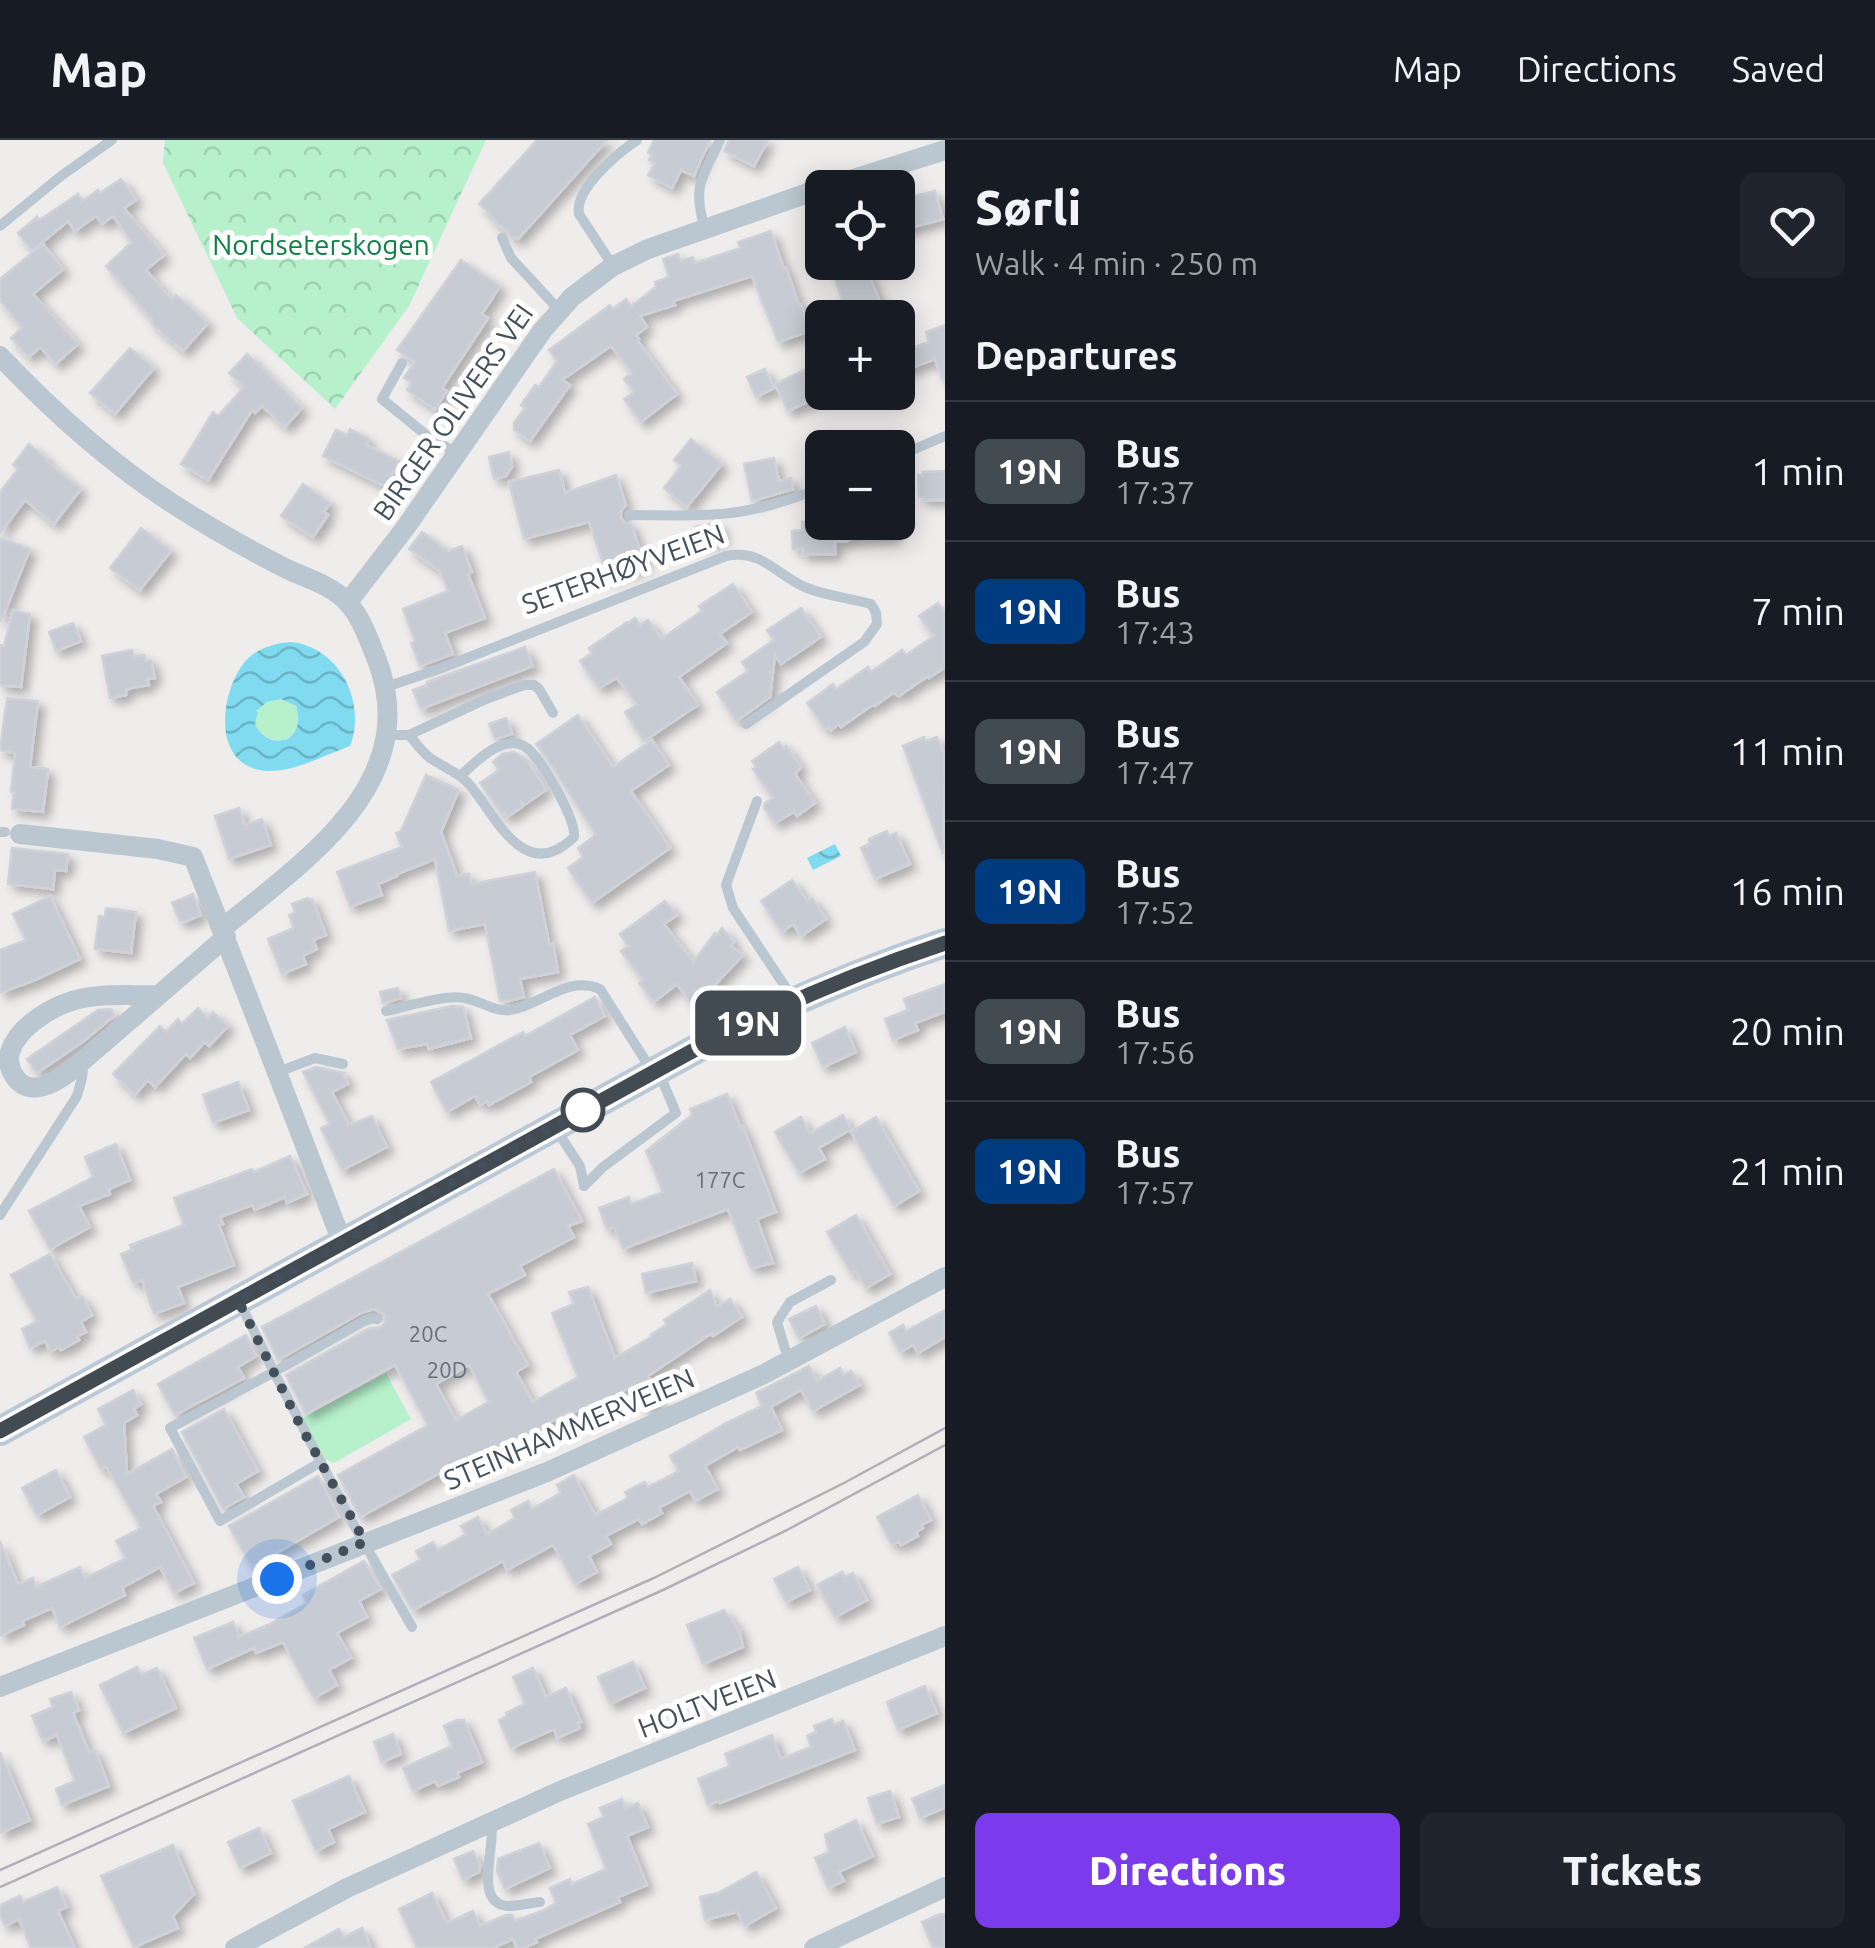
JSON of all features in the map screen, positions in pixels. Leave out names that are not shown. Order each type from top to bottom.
[{"type":"main road","points":[[0,1430],[655,1071],[795,1001],[945,943]]},
{"type":"street","name":"BIRGER OLIVERS VEI","points":[[881,170],[945,150]]},
{"type":"street","name":"BIRGER OLIVERS VEI","points":[[348,602],[406,527],[558,310],[593,279],[648,249],[805,194]]},
{"type":"street","points":[[0,356],[59,416],[116,464],[172,503],[348,602],[367,636],[386,687],[386,735],[361,809],[158,995],[53,1084],[28,1088],[10,1068],[9,1037],[49,1010],[71,1001],[105,996],[158,995]]},
{"type":"street","points":[[9,833],[158,849],[193,857],[342,1242]]},
{"type":"street","name":"STEINHAMMERVEIEN","points":[[0,1687],[305,1569],[649,1428],[791,1359],[945,1277]]},
{"type":"street","points":[[939,1639],[945,1662]]},
{"type":"street","name":"HOLTVEIEN","points":[[235,1948],[347,1888],[591,1778],[939,1639]]},
{"type":"street","points":[[814,1948],[945,1887]]},
{"type":"lane","points":[[0,226],[112,140]]},
{"type":"lane","points":[[614,266],[577,208],[582,195],[604,168],[638,140]]},
{"type":"lane","points":[[704,228],[698,192],[720,140]]},
{"type":"lane","points":[[502,238],[511,258],[558,310]]},
{"type":"lane","points":[[402,363],[382,399],[456,453]]},
{"type":"lane","points":[[915,449],[945,436]]},
{"type":"lane","points":[[629,515],[738,512],[805,495]]},
{"type":"lane","name":"SETERHØYVEIEN","points":[[386,687],[741,553],[768,563],[804,586],[871,604],[877,624],[864,642],[746,724]]},
{"type":"lane","points":[[386,735],[409,735],[524,686],[539,689],[553,713]]},
{"type":"lane","points":[[409,735],[432,760],[470,786],[497,826],[517,844],[543,854],[556,851],[574,837],[573,824],[552,783],[522,745],[506,744],[493,750],[460,776]]},
{"type":"lane","points":[[756,801],[726,885],[728,896],[732,908],[795,1001]]},
{"type":"lane","points":[[386,1011],[458,996],[496,1010],[510,1010],[577,984],[600,989],[655,1071],[676,1114],[616,1156],[584,1186],[580,1166],[554,1126]]},
{"type":"lane","points":[[0,1216],[76,1096],[84,1058]]},
{"type":"lane","points":[[277,1072],[315,1058],[343,1064]]},
{"type":"lane","points":[[791,1359],[777,1322],[790,1302],[830,1280]]},
{"type":"lane","points":[[238,1300],[320,1462],[412,1627]]},
{"type":"lane","points":[[320,1462],[220,1520],[170,1428],[370,1318],[376,1319]]},
{"type":"lane","points":[[490,1823],[494,1834],[487,1867],[493,1897],[507,1906],[540,1902]]},
{"type":"green space","name":"Nordseterskogen","points":[[165,140],[486,140],[409,306],[335,409],[237,318],[163,163]]},
{"type":"green space","points":[[281,699],[296,706],[298,724],[288,739],[273,740],[255,725],[256,711],[267,702]]},
{"type":"green space","points":[[386,1373],[411,1419],[334,1463],[325,1459],[303,1418]]},
{"type":"water","points":[[291,642],[323,654],[345,680],[355,712],[350,746],[278,771],[249,767],[229,744],[225,728],[229,694],[248,659],[271,645]],"holes":[[[281,699],[296,706],[298,724],[288,739],[269,739],[255,725],[256,711],[267,702]]]},
{"type":"water","points":[[835,844],[841,856],[813,870],[807,858]]},
{"type":"building","points":[[537,140],[607,140],[518,239],[513,239],[479,204]]},
{"type":"building","points":[[654,140],[710,140],[694,176],[681,170],[672,188],[648,175],[655,163],[649,160],[652,155],[648,153]]},
{"type":"building","points":[[729,140],[768,140],[754,166],[724,151]]},
{"type":"building","points":[[121,179],[136,200],[124,208],[164,255],[146,270],[172,300],[176,295],[208,323],[183,351],[151,323],[106,266],[132,242],[113,216],[102,224],[96,216],[75,231],[68,221],[32,251],[18,233],[37,217],[44,217],[78,194],[83,201]]},
{"type":"building","points":[[935,191],[943,219],[915,226],[915,196]]},
{"type":"building","points":[[771,231],[805,317],[805,333],[778,342],[752,276],[673,301],[675,305],[640,316],[647,327],[636,335],[677,394],[641,422],[624,399],[634,392],[624,379],[632,373],[611,346],[562,380],[570,385],[530,441],[514,430],[514,423],[525,408],[521,405],[557,361],[549,350],[610,305],[613,309],[626,299],[631,306],[656,287],[655,282],[669,277],[663,259],[678,254],[681,261],[693,257],[695,263],[740,248],[738,242]]},
{"type":"building","points":[[43,244],[63,269],[33,294],[78,344],[56,364],[40,347],[29,357],[11,338],[22,328],[0,300],[0,279]]},
{"type":"building","points":[[461,260],[500,286],[482,314],[488,318],[442,388],[447,391],[435,409],[407,390],[412,383],[404,378],[415,362],[397,350]]},
{"type":"building","points":[[836,280],[871,280],[879,300],[842,300]]},
{"type":"building","points":[[945,325],[945,378],[942,379],[935,359],[915,367],[915,347],[929,342],[926,332]]},
{"type":"building","points":[[130,348],[154,368],[115,414],[90,393]]},
{"type":"building","points":[[247,354],[302,408],[285,427],[262,406],[255,413],[252,410],[208,480],[181,464],[213,412],[218,416],[244,387],[229,373]]},
{"type":"building","points":[[765,369],[774,388],[756,397],[747,377]]},
{"type":"building","points":[[805,370],[805,403],[788,411],[775,384]]},
{"type":"building","points":[[350,429],[369,439],[366,445],[399,461],[386,487],[323,456],[336,430],[347,435]]},
{"type":"building","points":[[691,439],[722,464],[687,507],[664,488],[681,466],[674,460]]},
{"type":"building","points":[[29,444],[81,489],[54,524],[25,500],[0,533],[0,492],[18,469],[13,465]]},
{"type":"building","points":[[509,452],[512,467],[506,476],[494,479],[489,457]]},
{"type":"building","points":[[774,458],[779,481],[791,478],[793,489],[752,501],[744,464]]},
{"type":"building","points":[[559,470],[565,493],[616,475],[626,505],[621,518],[631,524],[645,565],[608,578],[589,522],[524,539],[509,482]]},
{"type":"building","points":[[945,471],[945,500],[919,497],[918,475]]},
{"type":"building","points":[[303,484],[330,503],[324,512],[328,515],[313,537],[281,516]]},
{"type":"building","points":[[805,522],[805,540],[847,541],[835,541],[835,554],[803,555],[803,548],[793,549],[792,531],[802,530]]},
{"type":"building","points":[[719,523],[723,538],[701,545],[695,527]]},
{"type":"building","points":[[141,528],[171,551],[140,590],[110,568]]},
{"type":"building","points":[[422,532],[448,551],[462,546],[485,618],[445,633],[453,654],[420,666],[403,609],[448,591],[440,571],[409,549]]},
{"type":"building","points":[[0,538],[30,549],[1,621],[0,621]]},
{"type":"building","points":[[733,584],[752,612],[720,634],[727,643],[679,677],[698,705],[644,741],[625,712],[637,704],[617,678],[599,688],[580,661],[592,653],[589,648],[635,618],[640,625],[648,620],[661,639],[702,611],[699,606]]},
{"type":"building","points":[[938,603],[945,613],[945,667],[899,696],[893,693],[841,727],[839,724],[825,729],[807,703],[833,684],[836,689],[868,667],[871,672],[902,650],[906,655],[934,636],[919,616]]},
{"type":"building","points":[[801,608],[821,637],[781,664],[775,655],[770,697],[735,719],[717,692],[748,671],[742,662],[774,640],[767,630]]},
{"type":"building","points":[[13,610],[30,614],[21,687],[0,685],[0,645],[4,646]]},
{"type":"building","points":[[73,623],[81,641],[56,651],[49,632]]},
{"type":"building","points":[[525,647],[533,666],[421,709],[413,690]]},
{"type":"building","points":[[132,650],[134,657],[144,655],[145,661],[151,660],[155,678],[148,679],[149,685],[110,698],[102,656]]},
{"type":"building","points":[[7,698],[38,701],[30,767],[48,769],[43,812],[12,809],[15,753],[0,750]]},
{"type":"building","points":[[578,715],[613,767],[652,740],[669,765],[631,791],[670,848],[592,903],[568,868],[583,857],[578,848],[596,835],[536,744]]},
{"type":"building","points":[[506,718],[512,734],[495,739],[489,724]]},
{"type":"building","points":[[924,737],[926,741],[937,737],[945,755],[943,854],[903,746]]},
{"type":"building","points":[[779,742],[801,767],[795,774],[815,803],[797,816],[794,812],[775,823],[764,808],[773,798],[753,769],[756,767],[752,761]]},
{"type":"building","points":[[514,752],[527,760],[546,790],[524,805],[521,800],[522,807],[507,817],[480,783],[499,770],[493,762],[502,754]]},
{"type":"building","points":[[426,775],[459,790],[441,832],[457,876],[469,874],[471,884],[535,872],[558,972],[520,979],[524,997],[500,1001],[485,924],[449,931],[435,859],[378,884],[382,895],[350,907],[337,872],[402,847],[396,833],[401,831]]},
{"type":"building","points":[[239,808],[245,825],[262,819],[271,845],[229,859],[215,816]]},
{"type":"building","points":[[887,831],[889,836],[896,833],[910,864],[875,879],[861,848],[870,844],[869,839]]},
{"type":"building","points":[[12,848],[68,854],[66,871],[55,870],[53,889],[8,884]]},
{"type":"building","points":[[792,880],[807,901],[812,898],[826,919],[801,936],[793,924],[782,932],[761,901]]},
{"type":"building","points":[[193,894],[201,915],[180,921],[172,903]]},
{"type":"building","points":[[50,896],[80,959],[0,993],[0,950],[26,940],[13,914]]},
{"type":"building","points":[[312,899],[326,935],[313,940],[317,949],[303,956],[306,964],[282,974],[268,939],[294,928],[289,915],[295,912],[292,904]]},
{"type":"building","points":[[665,901],[677,915],[664,924],[693,962],[722,928],[734,942],[731,946],[743,955],[712,988],[691,1003],[677,984],[654,1002],[621,951],[629,946],[620,934]]},
{"type":"building","points":[[106,908],[136,912],[131,953],[95,949],[99,916],[105,917]]},
{"type":"building","points":[[945,984],[945,1012],[915,1023],[918,1030],[893,1040],[885,1019],[908,1010],[904,999]]},
{"type":"building","points":[[398,988],[401,998],[383,1003],[380,992]]},
{"type":"building","points":[[595,997],[605,1016],[570,1035],[578,1050],[489,1105],[487,1101],[480,1105],[475,1096],[447,1112],[431,1082]]},
{"type":"building","points":[[463,1007],[471,1038],[429,1049],[427,1044],[398,1049],[387,1020]]},
{"type":"building","points":[[198,1008],[208,1018],[213,1012],[228,1026],[209,1046],[205,1042],[190,1058],[186,1054],[155,1087],[148,1080],[135,1095],[113,1074],[160,1026],[166,1032],[178,1019],[182,1024]]},
{"type":"building","points":[[111,1009],[115,1015],[37,1073],[27,1059],[98,1010]]},
{"type":"building","points":[[845,1027],[856,1052],[823,1067],[812,1043]]},
{"type":"building","points":[[316,1067],[344,1073],[348,1084],[332,1092],[349,1125],[372,1116],[387,1147],[342,1170],[321,1128],[330,1124],[303,1072]]},
{"type":"building","points":[[238,1082],[249,1110],[213,1123],[203,1095]]},
{"type":"building","points":[[727,1094],[776,1212],[757,1219],[773,1263],[751,1268],[728,1209],[623,1249],[614,1227],[607,1229],[599,1208],[629,1197],[631,1204],[663,1192],[646,1151],[692,1115],[690,1109]]},
{"type":"building","points":[[843,1115],[851,1129],[819,1148],[825,1159],[799,1173],[775,1132],[801,1117],[810,1133]]},
{"type":"building","points":[[876,1117],[919,1191],[894,1206],[851,1132]]},
{"type":"building","points":[[116,1144],[130,1180],[109,1189],[110,1194],[79,1206],[90,1227],[50,1249],[29,1211],[93,1177],[85,1157]]},
{"type":"building","points":[[290,1156],[307,1194],[287,1203],[285,1197],[255,1210],[252,1205],[220,1217],[223,1224],[219,1225],[234,1265],[178,1287],[184,1303],[154,1314],[142,1280],[133,1283],[121,1254],[132,1250],[130,1245],[184,1225],[174,1198]]},
{"type":"building","points":[[554,1169],[582,1221],[568,1226],[574,1237],[520,1266],[525,1275],[488,1294],[528,1365],[516,1372],[533,1402],[578,1377],[552,1313],[574,1304],[569,1292],[588,1287],[615,1358],[651,1337],[667,1324],[664,1320],[710,1290],[717,1307],[730,1299],[742,1317],[648,1376],[661,1401],[645,1410],[632,1386],[601,1404],[605,1412],[587,1422],[580,1409],[571,1414],[570,1411],[456,1476],[451,1467],[360,1517],[338,1475],[428,1425],[395,1365],[306,1414],[286,1375],[368,1329],[381,1327],[385,1315],[374,1309],[361,1313],[278,1360],[262,1327]],"holes":[[[469,1365],[489,1402],[456,1420],[436,1384]]]},
{"type":"building","points":[[856,1215],[890,1274],[866,1288],[855,1270],[851,1273],[827,1232]]},
{"type":"building","points":[[50,1254],[76,1299],[82,1296],[92,1315],[81,1322],[86,1332],[77,1337],[79,1340],[50,1352],[45,1341],[30,1348],[22,1329],[37,1321],[11,1275]]},
{"type":"building","points":[[692,1263],[696,1281],[646,1293],[642,1274]]},
{"type":"building","points":[[816,1306],[825,1324],[799,1338],[789,1319]]},
{"type":"building","points":[[945,1310],[945,1337],[918,1353],[913,1345],[900,1352],[889,1333],[903,1325],[906,1331]]},
{"type":"building","points":[[246,1335],[256,1356],[238,1367],[244,1378],[175,1415],[158,1384]]},
{"type":"building","points":[[809,1366],[817,1381],[840,1368],[844,1375],[851,1371],[860,1385],[813,1411],[801,1390],[771,1407],[782,1430],[740,1450],[738,1447],[705,1466],[718,1489],[695,1501],[690,1491],[659,1508],[662,1513],[642,1524],[639,1519],[606,1536],[611,1544],[589,1556],[597,1572],[575,1584],[553,1545],[507,1570],[503,1561],[413,1610],[392,1575],[420,1560],[416,1551],[433,1542],[438,1550],[466,1534],[461,1526],[478,1517],[487,1534],[515,1518],[511,1510],[528,1501],[532,1509],[561,1493],[557,1485],[574,1475],[595,1515],[628,1498],[625,1492],[645,1482],[648,1487],[679,1471],[670,1456],[762,1406],[756,1393]]},
{"type":"building","points":[[133,1390],[141,1404],[134,1409],[137,1415],[124,1423],[127,1474],[172,1449],[186,1477],[156,1494],[161,1502],[153,1506],[194,1583],[174,1593],[160,1567],[122,1588],[125,1595],[60,1627],[52,1608],[0,1636],[0,1541],[18,1584],[33,1578],[36,1587],[80,1567],[85,1578],[126,1558],[116,1541],[141,1528],[106,1466],[101,1469],[84,1437],[106,1425],[98,1409]]},
{"type":"building","points":[[224,1409],[258,1471],[236,1484],[244,1497],[223,1509],[182,1432]]},
{"type":"building","points":[[56,1470],[70,1497],[37,1515],[22,1488]]},
{"type":"building","points":[[318,1476],[339,1517],[252,1567],[229,1526]]},
{"type":"building","points":[[918,1495],[931,1520],[921,1525],[918,1536],[892,1545],[877,1517]]},
{"type":"building","points":[[364,1561],[381,1589],[359,1601],[367,1617],[337,1633],[351,1658],[329,1670],[337,1685],[314,1698],[283,1642],[256,1653],[254,1648],[207,1669],[194,1638],[233,1622],[239,1637],[268,1625],[307,1603],[303,1595]]},
{"type":"building","points":[[798,1567],[810,1590],[786,1602],[774,1579]]},
{"type":"building","points":[[842,1572],[845,1577],[853,1573],[867,1600],[835,1617],[817,1585]]},
{"type":"building","points":[[724,1610],[739,1630],[743,1647],[703,1664],[687,1625]]},
{"type":"building","points":[[633,1662],[645,1688],[610,1704],[598,1677]]},
{"type":"building","points":[[137,1667],[141,1675],[157,1668],[176,1708],[123,1733],[100,1685]]},
{"type":"building","points":[[533,1668],[546,1697],[566,1688],[580,1728],[557,1738],[554,1729],[511,1748],[499,1720],[525,1704],[513,1677]]},
{"type":"building","points":[[925,1686],[937,1713],[898,1730],[887,1702]]},
{"type":"building","points":[[71,1692],[79,1710],[73,1713],[89,1752],[95,1750],[109,1786],[62,1805],[56,1789],[75,1781],[57,1735],[43,1741],[32,1716],[53,1707],[50,1699]]},
{"type":"building","points":[[832,1719],[834,1725],[843,1721],[855,1750],[708,1805],[698,1779],[730,1766],[725,1754],[772,1735],[781,1759],[811,1747],[807,1736],[816,1732],[814,1726]]},
{"type":"building","points":[[464,1720],[482,1762],[438,1786],[435,1781],[413,1791],[403,1768],[452,1746],[444,1726]]},
{"type":"building","points":[[393,1734],[401,1754],[382,1762],[374,1742]]},
{"type":"building","points":[[0,1752],[30,1820],[0,1833]]},
{"type":"building","points":[[349,1776],[365,1812],[328,1829],[334,1842],[316,1851],[293,1801]]},
{"type":"building","points":[[945,1785],[945,1808],[920,1818],[912,1799]]},
{"type":"building","points":[[890,1791],[899,1817],[877,1824],[868,1798]]},
{"type":"building","points":[[622,1799],[625,1808],[638,1803],[648,1827],[627,1836],[647,1885],[524,1948],[517,1948],[513,1939],[493,1948],[417,1948],[399,1909],[432,1893],[447,1923],[473,1911],[480,1926],[506,1915],[512,1915],[515,1921],[544,1910],[556,1903],[550,1888],[570,1879],[572,1884],[606,1869],[588,1824],[604,1817],[600,1808]]},
{"type":"building","points":[[856,1820],[873,1856],[839,1872],[844,1881],[828,1888],[815,1858],[829,1852],[825,1835]]},
{"type":"building","points":[[259,1828],[271,1853],[240,1868],[228,1842]]},
{"type":"building","points":[[539,1843],[550,1868],[505,1889],[497,1871],[498,1859]]},
{"type":"building","points":[[173,1845],[194,1894],[173,1916],[178,1928],[134,1947],[101,1876]]},
{"type":"building","points":[[473,1851],[479,1872],[463,1880],[454,1859]]},
{"type":"building","points":[[756,1872],[776,1908],[745,1926],[737,1912],[705,1920],[700,1897],[718,1893]]},
{"type":"building","points":[[57,1887],[67,1907],[58,1911],[75,1948],[31,1948],[19,1919],[5,1926],[0,1905],[20,1896],[23,1902]]},
{"type":"building","points":[[945,1914],[945,1948],[933,1948],[922,1922]]},
{"type":"building","points":[[362,1928],[371,1948],[304,1948],[339,1929],[344,1937]]},
{"type":"tram line","points":[[0,1870],[656,1577],[945,1428]]},
{"type":"tram line","points":[[0,1887],[663,1590],[787,1530],[945,1445]]},
{"type":"bus line","name":"19N","points":[[0,1431],[716,1038],[845,980],[945,943]]},
{"type":"route","points":[[277,1579],[365,1542],[300,1425],[238,1300],[594,1104],[583,1110]]}]
